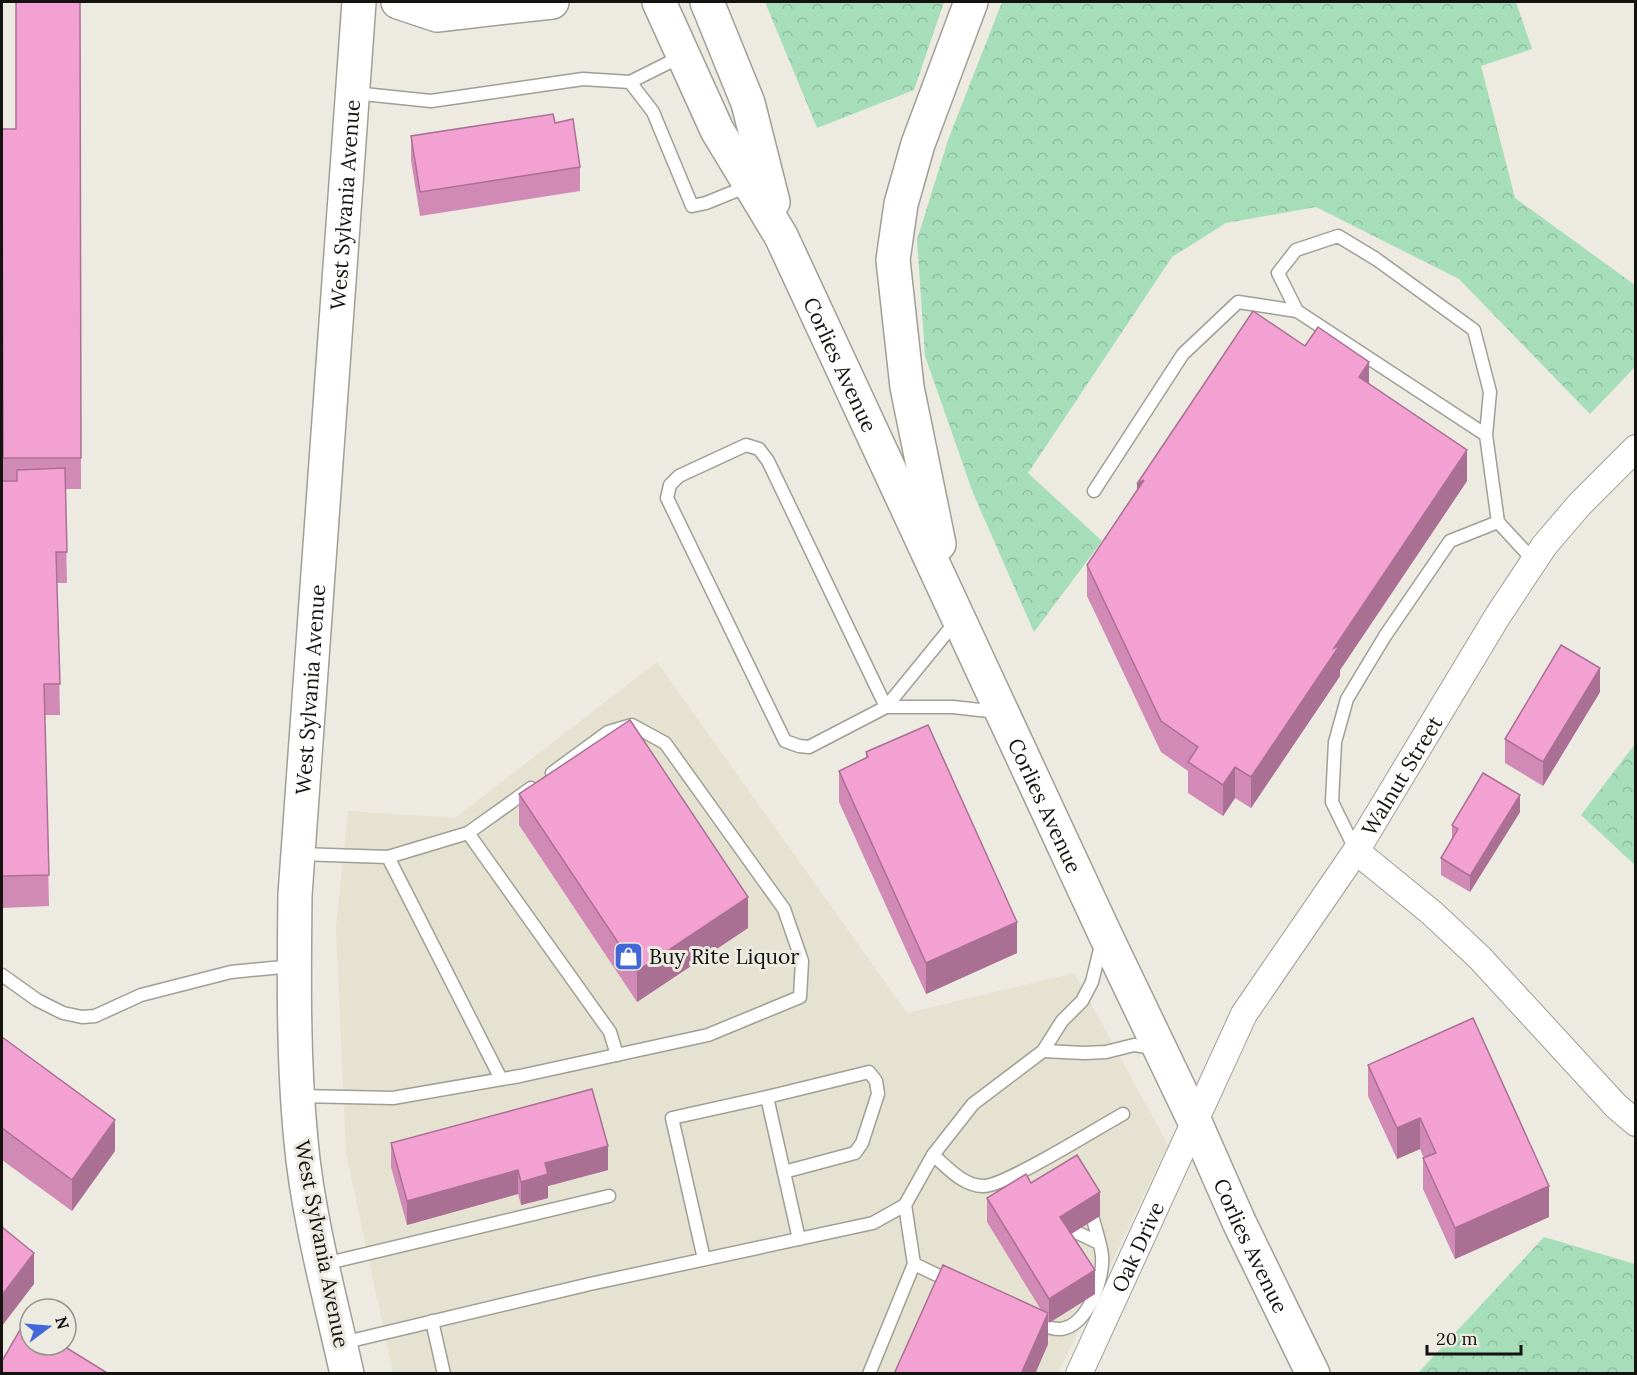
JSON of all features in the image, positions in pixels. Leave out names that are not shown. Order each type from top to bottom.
[{"type":"main road","name":"West Sylvania Avenue","points":[[344,1358],[307,1191],[295,1065],[294,966],[295,895],[359,2]]},
{"type":"main road","points":[[398,2],[437,15],[552,2]]},
{"type":"main road","points":[[658,2],[717,130],[781,236]]},
{"type":"main road","points":[[706,2],[748,103],[781,236]]},
{"type":"main road","points":[[954,606],[907,387],[893,260],[901,204],[918,144],[971,2]]},
{"type":"main road","name":"Corlies Avenue","points":[[781,236],[1104,932],[1195,1122],[1239,1222],[1313,1374]]},
{"type":"street","name":"Walnut Street","points":[[1195,1122],[1244,1014],[1356,851],[1497,617],[1544,546],[1579,505],[1635,448]]},
{"type":"street","points":[[1356,851],[1432,913],[1480,958],[1616,1107],[1635,1123]]},
{"type":"street","name":"Oak Drive","points":[[1079,1374],[1195,1122]]},
{"type":"lane","points":[[353,93],[431,101],[583,79],[630,81],[683,56]]},
{"type":"lane","points":[[630,81],[653,112],[692,206],[751,186]]},
{"type":"lane","points":[[1297,311],[1278,273],[1296,250],[1338,237],[1376,259],[1474,330],[1490,392],[1486,435],[1498,522],[1534,561]]},
{"type":"lane","points":[[1094,491],[1183,354],[1238,302],[1297,311],[1486,435]]},
{"type":"lane","points":[[886,707],[768,461],[759,449],[746,445],[679,476],[670,485],[667,498],[785,741],[809,747],[886,707],[952,707],[1004,713]]},
{"type":"lane","points":[[1356,851],[1332,802],[1335,742],[1347,699],[1385,636],[1450,541],[1498,522]]},
{"type":"lane","points":[[886,707],[954,606]]},
{"type":"lane","points":[[297,1096],[393,1098],[501,1079],[708,1035],[800,997],[802,961],[784,909],[665,744],[632,725],[608,732],[468,833],[388,857],[298,854]]},
{"type":"lane","points":[[468,833],[610,1032],[617,1055]]},
{"type":"lane","points":[[388,857],[501,1079]]},
{"type":"lane","points":[[344,1358],[432,1321],[873,1223],[905,1205],[933,1155],[973,1104],[1043,1051],[1062,1021],[1082,1001],[1092,982],[1104,932]]},
{"type":"lane","points":[[2,975],[45,1004],[63,1013],[82,1017],[95,1016],[141,995],[231,972],[294,966]]},
{"type":"lane","points":[[1043,1051],[1106,1052],[1134,1045],[1160,1049]]},
{"type":"lane","points":[[704,1260],[672,1118],[869,1071],[876,1081],[878,1094],[862,1143],[855,1153],[784,1172]]},
{"type":"lane","points":[[767,1097],[800,1239]]},
{"type":"lane","points":[[933,1155],[971,1185],[986,1187],[1009,1178],[1123,1114]]},
{"type":"lane","points":[[1040,1160],[1050,1175]]},
{"type":"lane","points":[[323,1265],[609,1196]]},
{"type":"lane","points":[[869,1374],[914,1263],[905,1205]]},
{"type":"lane","points":[[1023,1316],[1043,1326],[1060,1330],[1071,1326],[1081,1316],[1095,1296],[1100,1278],[1102,1255],[1093,1220]]},
{"type":"lane","points":[[1076,1232],[1099,1243]]},
{"type":"lane","points":[[914,1263],[965,1288]]},
{"type":"lane","points":[[432,1321],[444,1374]]},
{"type":"shaded area","points":[[657,662],[907,1013],[1074,973],[1168,1145],[1058,1373],[393,1373],[346,1153],[336,927],[348,811],[455,818]]},
{"type":"green space","points":[[765,2],[944,2],[914,90],[817,128]]},
{"type":"green space","points":[[1002,2],[1516,2],[1532,49],[1481,66],[1515,198],[1635,285],[1635,367],[1590,414],[1459,279],[1316,207],[1226,223],[1172,257],[1028,473],[1102,541],[1034,632],[973,493],[925,356],[917,240],[948,140]]},
{"type":"green space","points":[[1635,744],[1635,865],[1581,815]]},
{"type":"green space","points":[[1544,1237],[1635,1264],[1635,1373],[1418,1373]]},
{"type":"building","points":[[16,2],[80,2],[81,458],[3,458],[2,129],[16,129]]},
{"type":"building","points":[[553,114],[555,123],[573,119],[580,167],[420,192],[411,136]]},
{"type":"building","points":[[1253,311],[1305,346],[1318,327],[1369,362],[1359,377],[1467,450],[1334,648],[1340,645],[1251,777],[1235,767],[1223,785],[1188,762],[1198,747],[1161,721],[1087,565],[1144,480],[1137,484]]},
{"type":"building","points":[[65,468],[67,552],[56,552],[60,684],[44,684],[49,875],[2,876],[2,481],[17,481],[17,470]]},
{"type":"building","points":[[1561,645],[1600,668],[1543,762],[1505,739]]},
{"type":"building","points":[[630,720],[748,897],[637,971],[519,794]]},
{"type":"building","points":[[928,725],[1017,922],[926,963],[839,771],[868,757],[866,752]]},
{"type":"building","points":[[1483,773],[1520,795],[1470,876],[1441,858],[1458,829],[1452,825]]},
{"type":"building","points":[[1473,1018],[1549,1186],[1455,1228],[1423,1158],[1436,1153],[1420,1118],[1397,1128],[1368,1065]]},
{"type":"building","points":[[2,1037],[115,1120],[72,1180],[2,1128]]},
{"type":"building","points":[[592,1089],[608,1146],[545,1163],[548,1174],[521,1182],[518,1170],[407,1201],[391,1143]]},
{"type":"building","points":[[1077,1155],[1100,1192],[1060,1217],[1095,1270],[1049,1299],[987,1198],[1026,1174],[1031,1183]]},
{"type":"building","points":[[2,1227],[34,1253],[2,1295]]},
{"type":"building","points":[[943,1265],[1048,1313],[1021,1374],[894,1374]]},
{"type":"building","points":[[18,1333],[18,1357],[78,1357],[78,1355],[109,1374],[2,1374],[2,1361]]},
{"type":"place","name":"Buy Rite Liquor","points":[[628,956]]}]
